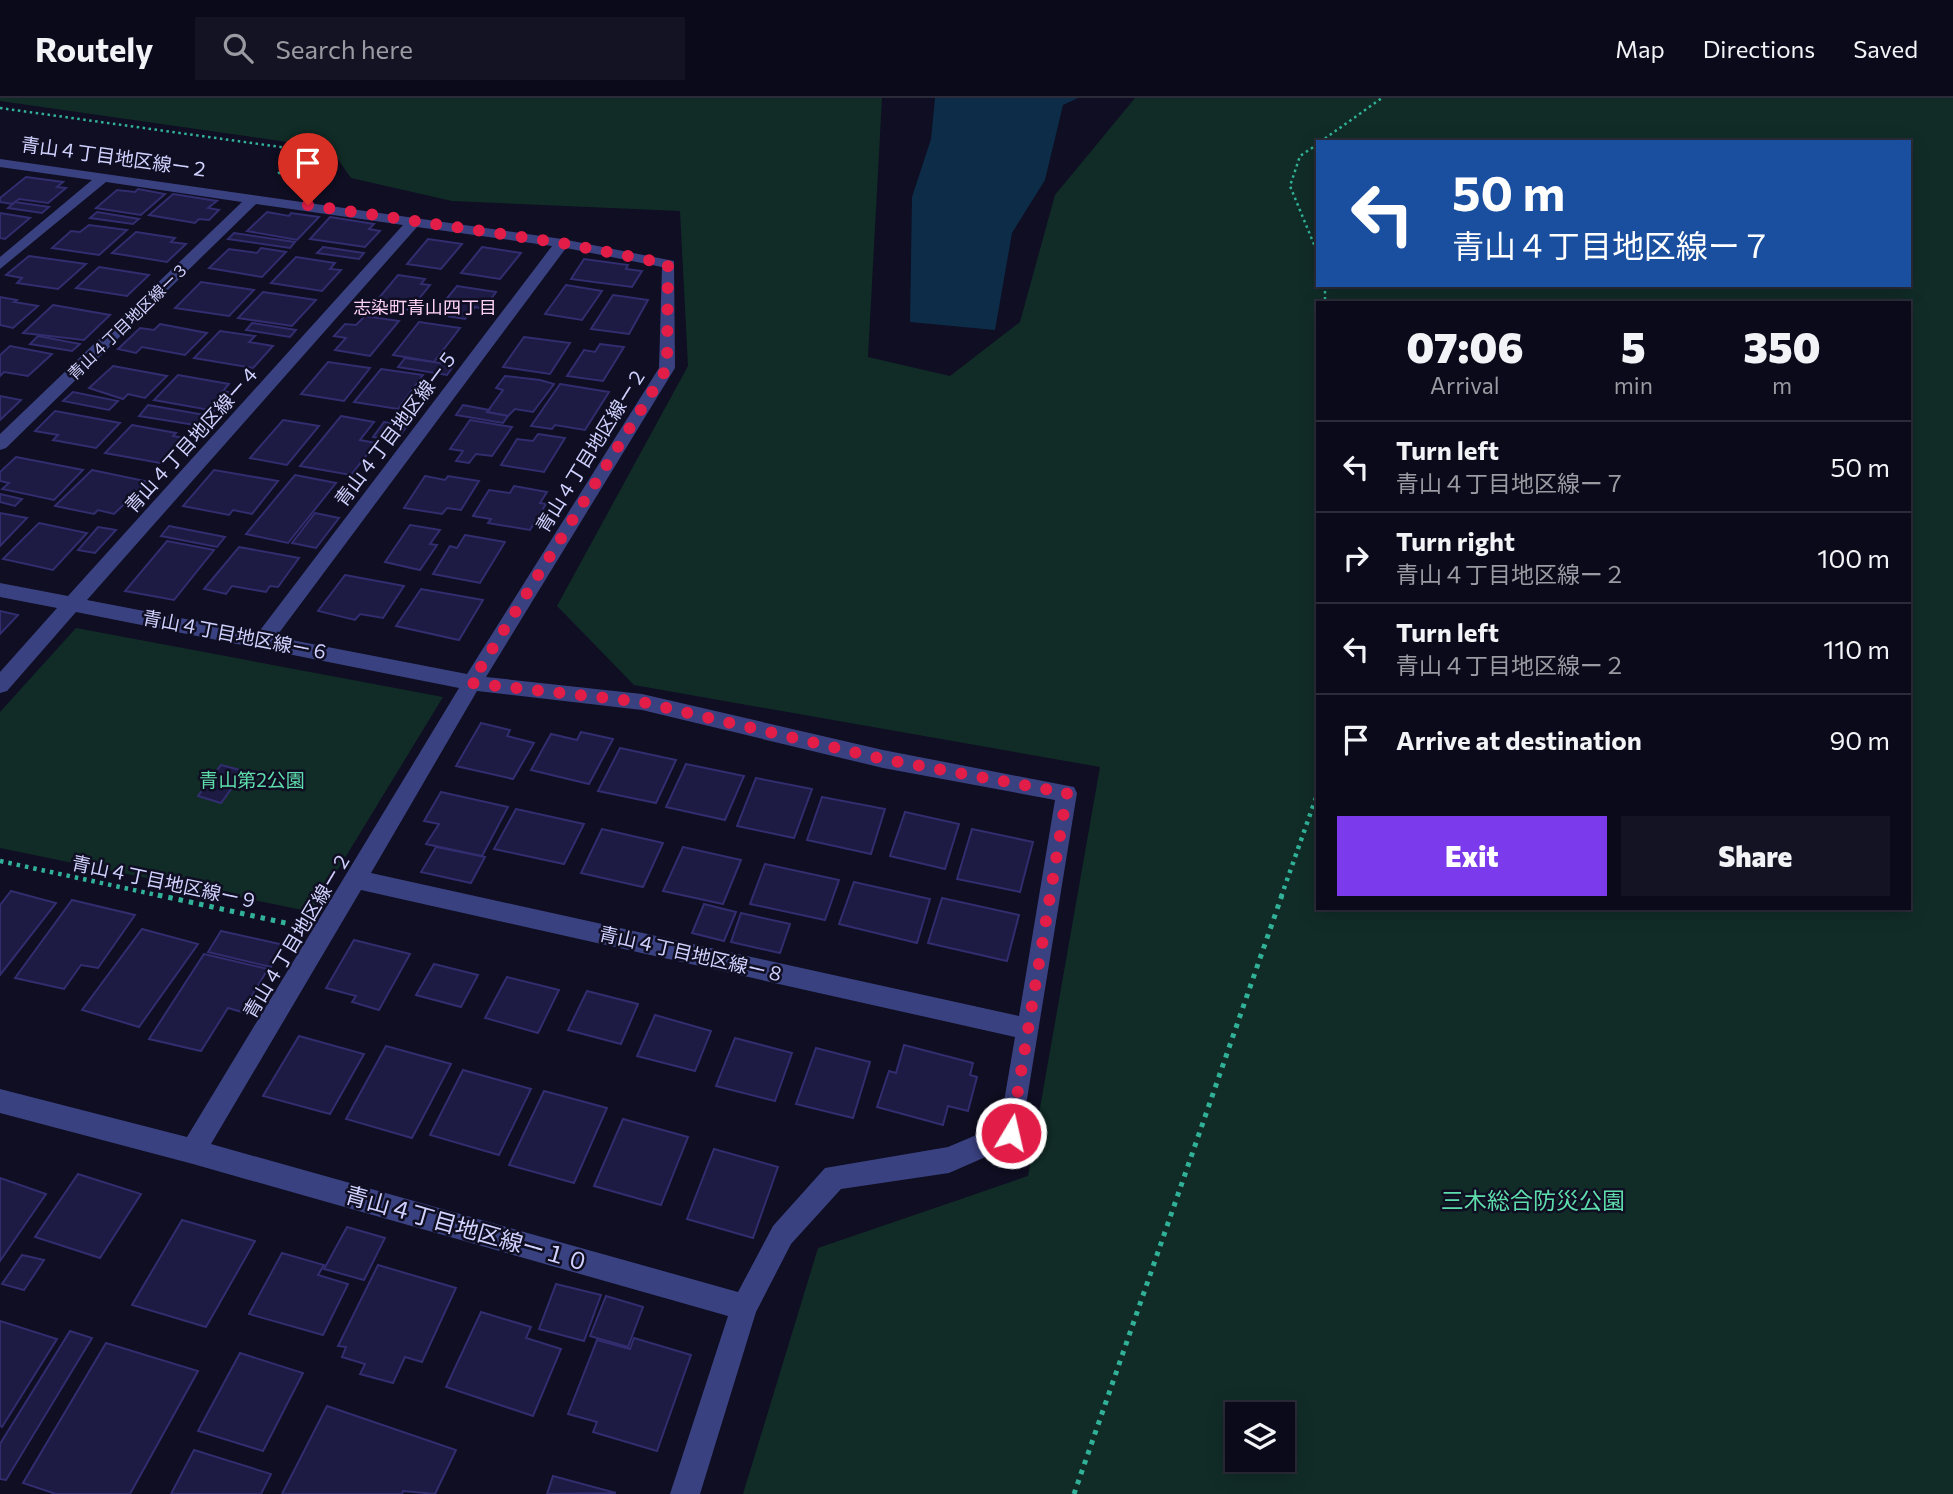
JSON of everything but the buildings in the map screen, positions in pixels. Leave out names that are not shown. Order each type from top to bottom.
[{"type":"street","name":"青山４丁目地区線ー２","points":[[0,163],[255,197],[562,243],[668,264],[667,368],[471,683],[192,1151]]},
{"type":"street","points":[[0,265],[104,177]]},
{"type":"street","name":"青山４丁目地区線ー３","points":[[0,444],[255,197]]},
{"type":"street","name":"青山４丁目地区線ー４","points":[[0,685],[414,221]]},
{"type":"street","name":"青山４丁目地区線ー５","points":[[264,639],[562,243]]},
{"type":"street","name":"青山４丁目地区線ー６","points":[[0,590],[264,639],[471,683],[642,702],[883,759],[1067,793],[1028,1028]]},
{"type":"street","name":"青山４丁目地区線ー８","points":[[355,879],[1028,1028]]},
{"type":"street","points":[[685,1494],[744,1307],[782,1235],[834,1177],[949,1160],[1011,1133],[1028,1028]]},
{"type":"street","name":"青山４丁目地区線ー１０","points":[[0,1101],[192,1151],[744,1307]]},
{"type":"path","points":[[1323,140],[1382,98]]},
{"type":"path","points":[[0,108],[302,150],[255,197]]},
{"type":"path","points":[[1316,145],[1300,156],[1290,186],[1316,249]]},
{"type":"path","points":[[1074,1494],[1316,798]]},
{"type":"path","name":"青山４丁目地区線ー９","points":[[0,861],[325,931]]},
{"type":"green space","name":"三木総合防災公園","points":[[0,98],[882,98],[868,357],[950,376],[1020,322],[1055,195],[1135,98],[1953,98],[1953,1494],[743,1494],[818,1248],[1028,1176],[1100,767],[634,685],[557,606],[688,366],[680,211],[452,201],[351,178],[330,148],[0,101]]},
{"type":"green space","name":"青山第2公園","points":[[76,628],[443,697],[312,912],[0,848],[0,712]]},
{"type":"water","points":[[935,98],[1078,98],[1063,105],[1045,180],[1012,233],[995,330],[910,322],[912,197],[931,139]]},
{"type":"district","name":"志染町青山四丁目","points":[[425,308]]},
{"type":"route","points":[[308,205],[562,243],[668,264],[667,368],[471,683],[642,702],[883,759],[1067,793],[1011,1133]]}]
